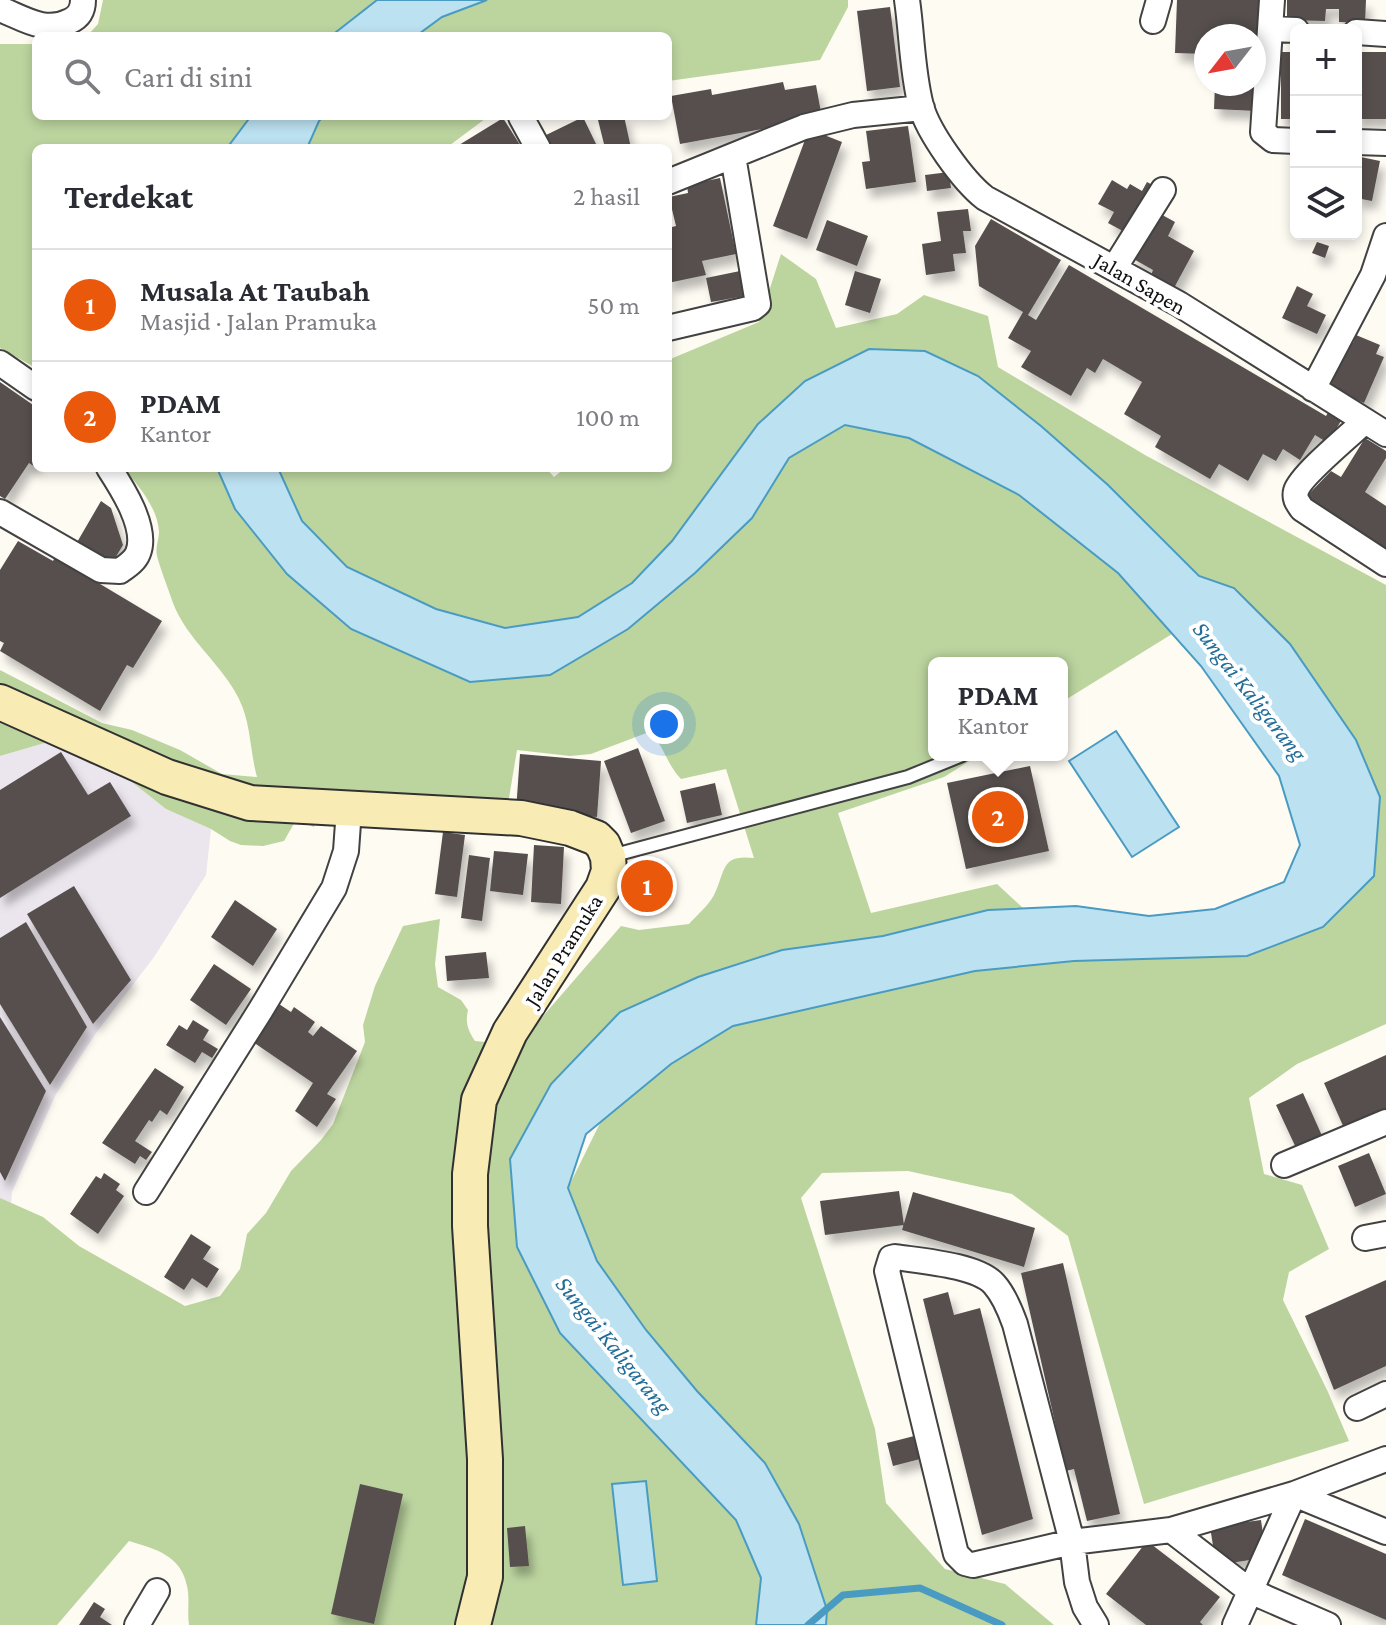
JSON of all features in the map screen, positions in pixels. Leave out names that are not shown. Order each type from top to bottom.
[{"type":"main road","points":[[0,702],[167,777],[250,803],[521,818],[553,824],[596,838],[608,857]]},
{"type":"main road","name":"Jalan Pramuka","points":[[473,1625],[485,1577],[485,1459],[470,1213],[470,1174],[479,1100],[510,1032],[603,888],[609,871],[608,857]]},
{"type":"street","points":[[0,9],[34,23],[57,27],[74,19],[83,9],[83,0]]},
{"type":"street","points":[[672,180],[804,127],[853,115],[922,108],[907,0]]},
{"type":"street","points":[[1272,0],[1263,132],[1273,140],[1290,141]]},
{"type":"street","points":[[1270,29],[1290,30]]},
{"type":"street","points":[[1362,32],[1386,34]]},
{"type":"street","name":"Jalan Sapen","points":[[922,108],[954,167],[985,198],[1179,304],[1386,434]]},
{"type":"street","points":[[523,120],[536,144]]},
{"type":"street","points":[[1362,142],[1386,143]]},
{"type":"street","points":[[672,327],[753,308],[758,304],[733,156]]},
{"type":"street","points":[[1115,267],[1163,190]]},
{"type":"street","points":[[1313,389],[1373,275],[1386,236]]},
{"type":"street","points":[[0,363],[32,385]]},
{"type":"street","points":[[1365,421],[1296,488],[1295,498],[1302,509],[1386,564]]},
{"type":"street","points":[[0,512],[101,570],[120,571],[132,562],[139,551],[139,531],[122,488],[112,472]]},
{"type":"street","points":[[146,1192],[334,888],[346,851],[349,809]]},
{"type":"street","points":[[1284,1165],[1386,1122]]},
{"type":"street","points":[[1096,1625],[1085,1607],[1077,1582],[1072,1542],[1015,1324],[995,1284],[977,1272],[891,1258],[887,1271],[956,1554],[965,1563],[973,1565],[1072,1542],[1171,1530],[1294,1494],[1386,1459]]},
{"type":"street","points":[[1357,1408],[1386,1394]]},
{"type":"street","points":[[1294,1494],[1386,1532]]},
{"type":"street","points":[[1235,1625],[1294,1494]]},
{"type":"street","points":[[1171,1530],[1250,1591],[1328,1625]]},
{"type":"street","points":[[137,1625],[157,1591]]},
{"type":"lane","points":[[608,857],[908,777],[947,761]]},
{"type":"shaded area","points":[[55,740],[113,767],[166,809],[211,829],[206,875],[154,957],[96,1033],[56,1094],[12,1192],[11,1205],[0,1198],[0,756]]},
{"type":"green space","points":[[103,0],[377,0],[336,32],[91,32],[98,24]]},
{"type":"green space","points":[[487,0],[848,0],[848,7],[820,60],[672,80],[672,32],[421,32],[442,17]]},
{"type":"green space","points":[[0,44],[32,44],[32,120],[248,120],[230,144],[32,144],[32,366],[0,348]]},
{"type":"green space","points":[[484,120],[451,144],[309,144],[319,121]]},
{"type":"green space","points":[[781,254],[816,279],[836,328],[897,314],[924,295],[988,316],[998,367],[1145,455],[1386,585],[1386,1024],[1297,1064],[1249,1098],[1264,1174],[1302,1185],[1329,1249],[1289,1272],[1283,1300],[1349,1441],[1144,1504],[1068,1236],[1012,1194],[908,1171],[822,1173],[801,1198],[875,1429],[886,1503],[945,1569],[1005,1584],[1054,1625],[825,1625],[697,1391],[646,1330],[597,1261],[568,1188],[601,1121],[671,1064],[733,1026],[975,971],[1074,961],[1247,956],[1323,927],[1356,740],[1290,644],[1234,588],[1199,576],[1108,485],[978,376],[805,381],[758,424],[672,541],[632,583],[578,617],[505,628],[436,609],[347,567],[302,521],[280,472],[550,472],[554,477],[560,472],[672,472],[672,358],[759,322]]},
{"type":"green space","points":[[845,425],[909,438],[1019,495],[1118,573],[1172,634],[1068,698],[1068,657],[928,657],[928,761],[969,761],[944,777],[838,813],[871,913],[997,884],[1023,908],[988,910],[883,936],[782,950],[551,1084],[560,1333],[736,1520],[761,1578],[756,1625],[189,1625],[188,1591],[179,1567],[166,1555],[129,1541],[57,1625],[0,1625],[0,1198],[43,1217],[79,1246],[185,1306],[220,1296],[240,1269],[247,1234],[266,1213],[291,1171],[333,1124],[365,1042],[363,1025],[375,986],[403,926],[440,919],[435,964],[438,987],[461,1000],[468,1010],[468,1026],[475,1041],[518,1045],[621,926],[639,930],[689,924],[712,899],[726,866],[735,859],[754,858],[726,769],[681,779],[649,732],[591,754],[570,756],[517,750],[508,804],[323,793],[314,827],[296,820],[284,841],[263,846],[230,841],[166,809],[113,767],[90,764],[65,742],[55,740],[0,756],[0,670],[102,723],[132,730],[180,750],[222,774],[257,777],[246,718],[239,699],[179,616],[157,556],[159,532],[155,514],[141,489],[126,472],[219,472],[235,509],[351,629],[628,629],[695,573],[752,518],[789,458]]},
{"type":"water","points":[[377,0],[487,0],[442,17],[421,32],[336,32]]},
{"type":"water","points":[[248,120],[320,120],[309,144],[230,144]]},
{"type":"water","name":"Sungai Kaligarang","points":[[869,349],[925,351],[978,376],[1108,485],[1199,576],[1234,588],[1290,644],[1356,740],[1380,797],[1374,876],[1323,927],[1247,956],[1074,961],[975,971],[733,1026],[671,1064],[586,1134],[568,1188],[597,1261],[646,1330],[697,1391],[765,1463],[799,1524],[827,1610],[826,1625],[756,1625],[761,1578],[736,1520],[560,1333],[517,1247],[510,1159],[551,1084],[620,1012],[698,977],[782,950],[883,936],[988,910],[1076,906],[1149,916],[1215,909],[1284,882],[1300,845],[1279,776],[1201,666],[1118,573],[1019,495],[909,438],[845,425],[789,458],[752,518],[695,573],[628,629],[550,675],[470,682],[351,629],[287,574],[235,509],[219,472],[280,472],[302,521],[347,567],[436,609],[505,628],[578,617],[632,583],[672,541],[758,424],[805,381]]},
{"type":"water","points":[[1116,731],[1179,827],[1132,857],[1069,761]]},
{"type":"water","points":[[646,1481],[657,1581],[623,1585],[612,1484]]},
{"type":"building","points":[[1177,0],[1260,0],[1259,24],[1194,24],[1194,54],[1175,53]]},
{"type":"building","points":[[1287,0],[1366,0],[1365,23],[1339,22],[1339,9],[1326,9],[1325,21],[1287,20]]},
{"type":"building","points":[[890,7],[900,87],[867,91],[857,11]]},
{"type":"building","points":[[1281,52],[1290,52],[1290,119],[1281,119]]},
{"type":"building","points":[[1362,52],[1386,52],[1386,119],[1362,119]]},
{"type":"building","points":[[783,82],[785,90],[816,85],[822,118],[680,144],[672,96],[711,89],[712,95]]},
{"type":"building","points":[[1215,96],[1257,96],[1257,111],[1214,109]]},
{"type":"building","points":[[504,120],[519,144],[461,144]]},
{"type":"building","points":[[577,120],[584,120],[596,144],[548,144],[544,136]]},
{"type":"building","points":[[598,120],[625,120],[630,144],[604,144]]},
{"type":"building","points":[[908,126],[916,182],[866,189],[862,162],[870,161],[866,131]]},
{"type":"building","points":[[809,129],[842,142],[807,239],[773,226]]},
{"type":"building","points":[[1362,157],[1380,161],[1372,201],[1362,199]]},
{"type":"building","points":[[949,172],[951,188],[927,191],[925,175]]},
{"type":"building","points":[[720,178],[736,254],[702,261],[706,275],[672,282],[672,227],[676,226],[672,196],[688,193],[687,185]]},
{"type":"building","points":[[1112,180],[1127,189],[1130,184],[1142,191],[1147,182],[1158,188],[1132,236],[1108,223],[1114,212],[1098,204]]},
{"type":"building","points":[[968,209],[971,231],[963,231],[966,253],[953,254],[955,271],[926,275],[922,244],[941,241],[937,212]]},
{"type":"building","points":[[1155,211],[1175,222],[1168,236],[1194,251],[1174,288],[1151,275],[1153,270],[1130,257]]},
{"type":"building","points":[[991,219],[1061,260],[1028,315],[1036,320],[1069,265],[1326,416],[1329,411],[1342,419],[1328,443],[1315,435],[1300,460],[1283,449],[1276,461],[1263,454],[1248,481],[1219,464],[1210,479],[1155,447],[1161,436],[1124,414],[1142,382],[1103,359],[1095,373],[1087,368],[1071,396],[1021,367],[1031,351],[1008,338],[1023,312],[979,286],[975,246]]},
{"type":"building","points":[[827,220],[868,236],[857,266],[816,250]]},
{"type":"building","points":[[1317,242],[1329,246],[1325,258],[1312,253]]},
{"type":"building","points":[[740,271],[745,296],[711,302],[706,278]]},
{"type":"building","points":[[855,271],[881,279],[870,313],[845,305]]},
{"type":"building","points":[[1297,286],[1313,294],[1307,306],[1326,315],[1317,334],[1282,318]]},
{"type":"building","points":[[1356,335],[1380,345],[1376,354],[1384,357],[1364,403],[1329,388],[1349,341],[1353,343]]},
{"type":"building","points":[[0,382],[32,404],[32,465],[29,463],[5,499],[0,496]]},
{"type":"building","points":[[1365,438],[1386,451],[1386,458],[1365,492],[1386,506],[1386,552],[1303,500],[1331,471],[1341,477]]},
{"type":"building","points":[[101,501],[111,508],[123,545],[111,565],[76,544]]},
{"type":"building","points":[[18,541],[53,561],[55,557],[162,621],[133,668],[127,665],[100,711],[0,651],[4,643],[0,641],[0,570]]},
{"type":"building","points":[[638,748],[665,821],[631,833],[604,761]]},
{"type":"building","points":[[61,752],[88,795],[110,782],[131,816],[0,898],[0,790]]},
{"type":"building","points":[[520,754],[601,761],[597,817],[516,811]]},
{"type":"building","points":[[1030,766],[1049,851],[966,869],[947,783]]},
{"type":"building","points":[[715,783],[722,815],[687,823],[680,791]]},
{"type":"building","points":[[443,832],[465,835],[457,897],[435,894]]},
{"type":"building","points":[[534,845],[564,847],[561,904],[531,902]]},
{"type":"building","points":[[494,851],[528,854],[523,895],[490,891]]},
{"type":"building","points":[[469,855],[490,858],[482,921],[461,918]]},
{"type":"building","points":[[659,865],[668,897],[635,906],[626,874]]},
{"type":"building","points":[[74,886],[131,980],[93,1024],[27,914]]},
{"type":"building","points":[[235,900],[277,929],[253,966],[211,937]]},
{"type":"building","points":[[26,922],[87,1027],[50,1085],[0,1004],[0,938]]},
{"type":"building","points":[[486,952],[489,978],[447,981],[445,956]]},
{"type":"building","points":[[214,964],[251,989],[226,1025],[190,1000]]},
{"type":"building","points":[[279,1004],[291,1012],[294,1007],[315,1022],[308,1032],[313,1036],[321,1026],[357,1051],[327,1094],[336,1099],[317,1127],[295,1111],[313,1083],[253,1042]]},
{"type":"building","points":[[0,1017],[46,1091],[5,1181],[0,1172]]},
{"type":"building","points":[[193,1020],[209,1030],[203,1040],[218,1049],[212,1058],[202,1052],[195,1063],[166,1045],[179,1025],[187,1030]]},
{"type":"building","points":[[1386,1055],[1386,1110],[1344,1128],[1324,1083]]},
{"type":"building","points":[[155,1068],[184,1087],[167,1115],[160,1110],[135,1141],[152,1152],[146,1160],[140,1156],[135,1164],[102,1143]]},
{"type":"building","points":[[1303,1093],[1323,1138],[1297,1150],[1276,1105]]},
{"type":"building","points":[[1369,1153],[1386,1194],[1355,1207],[1338,1166]]},
{"type":"building","points":[[104,1173],[120,1184],[116,1190],[124,1196],[98,1234],[70,1214],[96,1176],[101,1179]]},
{"type":"building","points":[[899,1191],[904,1225],[825,1235],[820,1201]]},
{"type":"building","points":[[913,1192],[1035,1228],[1024,1267],[902,1230]]},
{"type":"building","points":[[191,1234],[211,1247],[203,1259],[219,1269],[207,1288],[192,1278],[184,1290],[164,1277]]},
{"type":"building","points":[[1063,1263],[1120,1514],[1087,1521],[1074,1469],[1066,1471],[1021,1273]]},
{"type":"building","points":[[1386,1280],[1386,1366],[1334,1390],[1305,1316]]},
{"type":"building","points":[[948,1292],[954,1315],[980,1308],[1033,1519],[982,1535],[923,1299]]},
{"type":"building","points":[[918,1435],[924,1458],[893,1466],[887,1443]]},
{"type":"building","points":[[360,1484],[403,1494],[374,1624],[331,1614]]},
{"type":"building","points":[[1305,1519],[1386,1554],[1386,1620],[1282,1575]]},
{"type":"building","points":[[1261,1520],[1265,1550],[1256,1559],[1224,1564],[1215,1558],[1210,1527]]},
{"type":"building","points":[[525,1526],[529,1566],[510,1567],[507,1528]]},
{"type":"building","points":[[1147,1541],[1220,1597],[1200,1622],[1203,1625],[1146,1625],[1106,1594]]},
{"type":"building","points":[[94,1602],[105,1609],[100,1617],[112,1625],[79,1625]]},
{"type":"waterway","points":[[808,1625],[843,1595],[920,1588],[1002,1625]]},
{"type":"place","name":"PDAM","points":[[998,817]]},
{"type":"place","name":"Musala At Taubah","points":[[647,886]]}]
